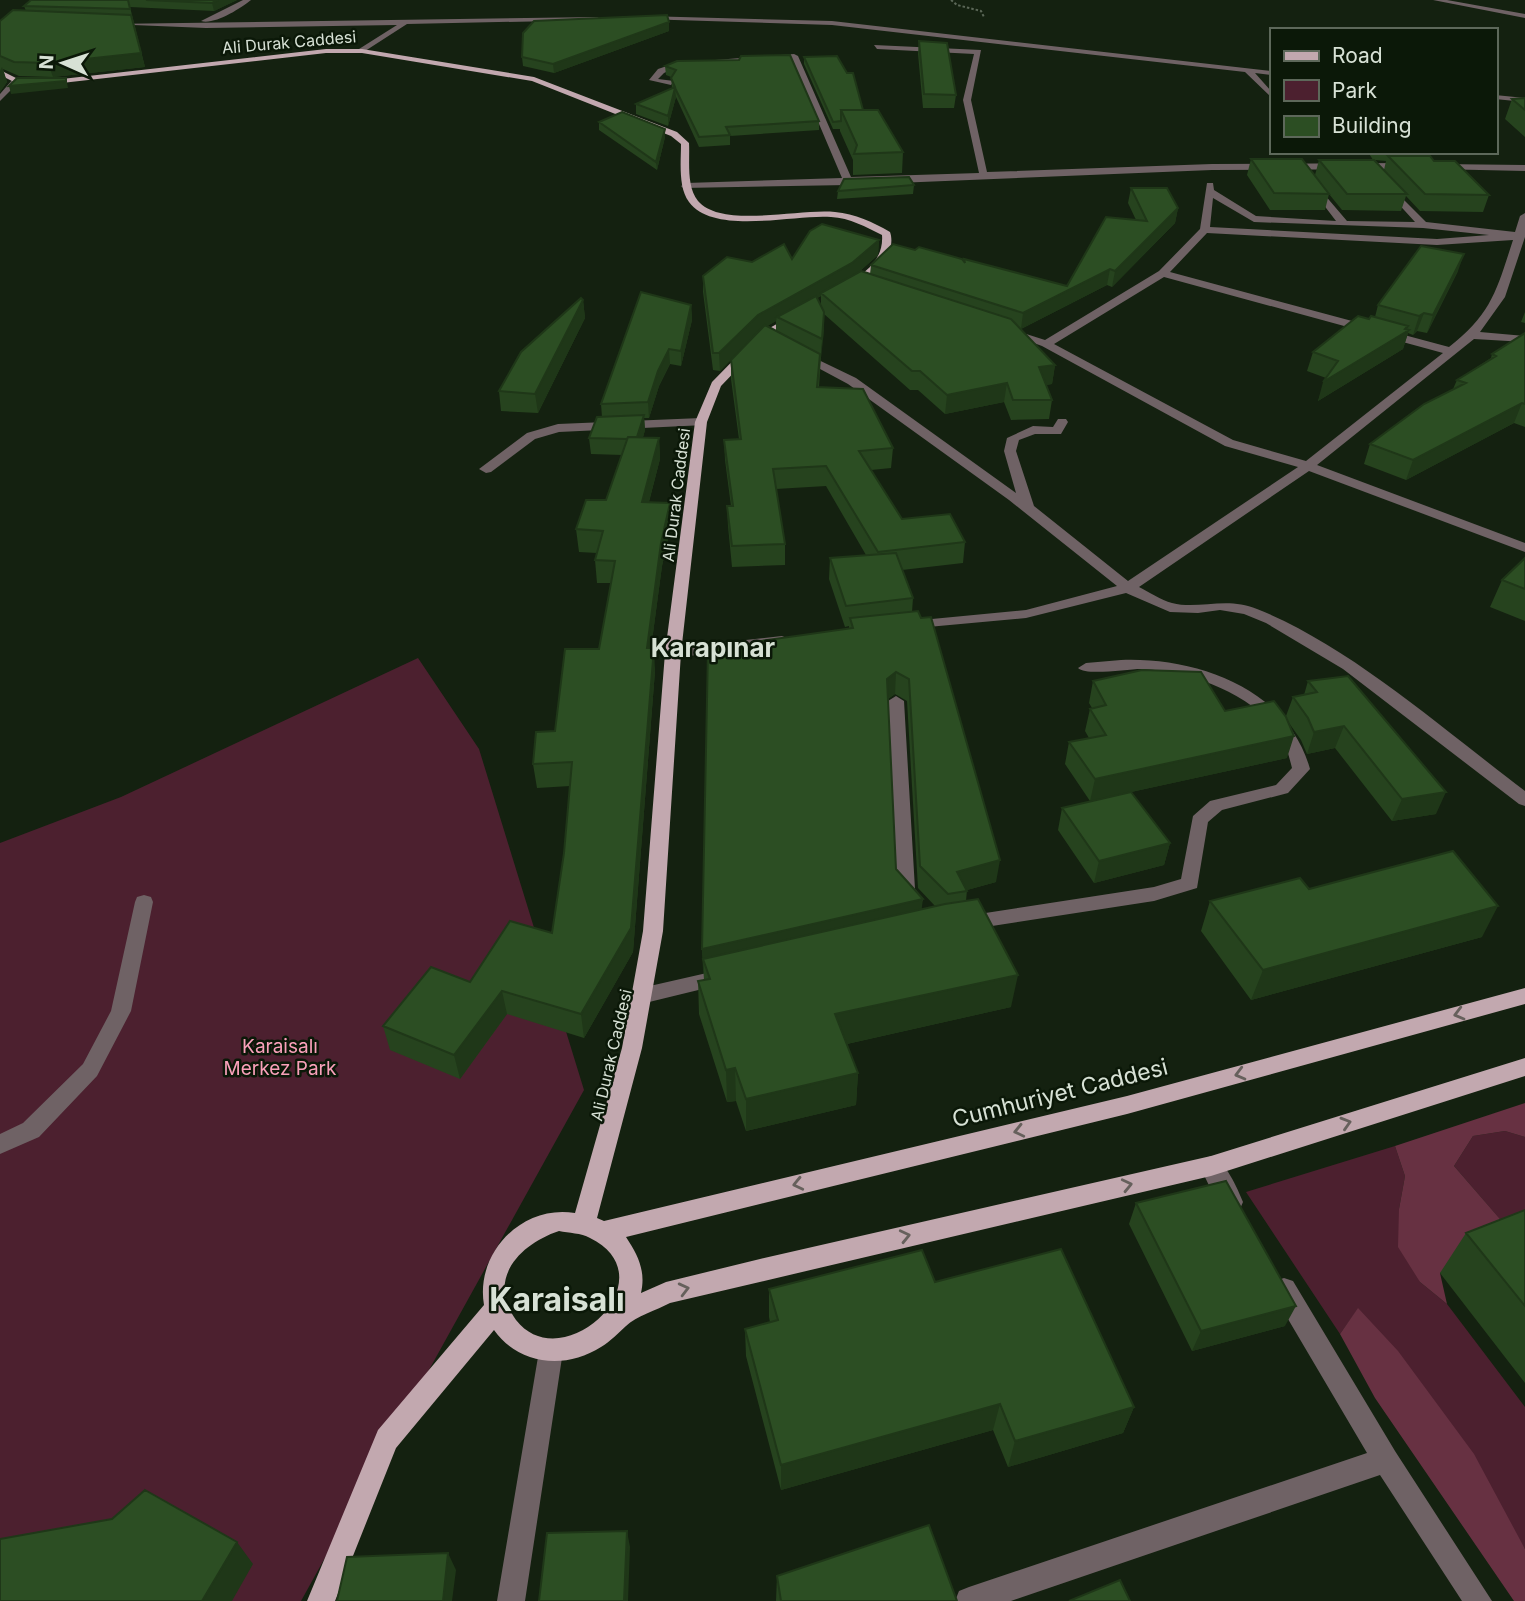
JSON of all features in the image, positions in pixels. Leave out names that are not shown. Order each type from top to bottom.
[{"type":"main road","name":"Ali Durak Caddesi","points":[[0,72],[16,81],[53,82],[277,56],[362,51],[534,79],[674,134],[685,143],[687,186]]},
{"type":"main road","points":[[687,186],[693,202],[702,212],[714,216],[730,218],[803,213],[832,214],[860,219],[887,234],[889,244],[885,259],[863,285],[833,296]]},
{"type":"main road","name":"Ali Durak Caddesi","points":[[595,1226],[653,931],[673,653],[701,422],[716,385],[774,342],[810,309]]},
{"type":"main road","name":"Cumhuriyet Caddesi","points":[[595,1226],[1127,1105],[1525,996]]},
{"type":"main road","points":[[621,1315],[630,1292],[631,1268],[622,1246],[595,1226],[559,1221],[535,1228],[514,1242],[499,1263],[493,1287],[495,1310],[507,1331],[527,1345],[551,1350],[578,1347],[603,1334],[621,1315],[666,1293],[1211,1166],[1525,1067]]},
{"type":"main road","points":[[321,1601],[387,1439],[495,1310]]},
{"type":"street","points":[[188,26],[214,18],[248,0]]},
{"type":"street","points":[[1436,0],[1525,16]]},
{"type":"street","points":[[639,18],[832,23],[1270,73]]},
{"type":"street","points":[[105,24],[188,26],[612,19]]},
{"type":"street","points":[[362,51],[406,22]]},
{"type":"street","points":[[877,47],[978,52],[967,100],[984,177]]},
{"type":"street","points":[[671,83],[653,80],[661,71],[676,65],[794,56],[848,182]]},
{"type":"street","points":[[1248,71],[1270,94]]},
{"type":"street","points":[[0,83],[16,81]]},
{"type":"street","points":[[0,99],[16,81]]},
{"type":"street","points":[[1497,97],[1525,100]]},
{"type":"street","points":[[1327,154],[1338,166]]},
{"type":"street","points":[[687,186],[1298,165],[1525,168]]},
{"type":"street","points":[[1298,165],[1344,225]]},
{"type":"street","points":[[1370,166],[1423,225]]},
{"type":"street","points":[[1046,344],[1163,273],[1205,230],[1212,167]]},
{"type":"street","points":[[1210,192],[1254,219],[1344,225],[1423,225],[1523,236]]},
{"type":"street","points":[[890,629],[1026,614],[1128,587],[1308,466],[1472,335],[1500,297],[1523,236],[1525,216]]},
{"type":"street","points":[[1205,230],[1437,242],[1523,236]]},
{"type":"street","points":[[1163,273],[1453,352]]},
{"type":"street","points":[[996,328],[1046,344],[1229,443],[1308,466],[1525,548]]},
{"type":"street","points":[[1472,335],[1525,339]]},
{"type":"street","points":[[774,342],[852,381],[1028,508],[1128,587],[1170,608],[1198,609],[1220,606],[1247,610],[1271,620],[1349,666],[1525,800]]},
{"type":"street","points":[[486,469],[531,436],[558,428],[701,422]]},
{"type":"street","points":[[1028,508],[1010,451],[1013,438],[1033,430],[1057,430],[1062,422]]},
{"type":"street","points":[[673,653],[795,639]]},
{"type":"street","points":[[953,925],[1154,894],[1190,883],[1199,820],[1216,805],[1282,789],[1301,769],[1298,751],[1274,714],[1245,693],[1218,681],[1160,665],[1120,663],[1086,668]]},
{"type":"street","points":[[896,701],[906,891],[923,909]]},
{"type":"street","points":[[0,1144],[31,1130],[90,1070],[121,1011],[144,902]]},
{"type":"street","points":[[642,996],[736,974]]},
{"type":"street","points":[[1211,1166],[1246,1224]]},
{"type":"street","points":[[1274,1272],[1386,1460],[1478,1601]]},
{"type":"street","points":[[511,1601],[551,1350]]},
{"type":"street","points":[[969,1601],[1386,1460]]},
{"type":"green space","name":"Karaisalı Merkez Park","points":[[418,658],[479,749],[584,1090],[301,1601],[0,1601],[0,843],[121,797]]},
{"type":"green space","points":[[1505,1131],[1525,1137],[1525,1226],[1511,1232],[1454,1166],[1473,1136]]},
{"type":"green space","points":[[1395,1146],[1405,1176],[1399,1209],[1420,1282],[1447,1304],[1525,1407],[1525,1549],[1358,1309],[1340,1334],[1246,1192]]},
{"type":"shaded area","points":[[1525,1103],[1525,1137],[1505,1131],[1473,1136],[1454,1166],[1519,1241],[1440,1273],[1447,1304],[1420,1282],[1398,1247],[1399,1209],[1405,1176],[1395,1146]]},
{"type":"shaded area","points":[[1358,1308],[1398,1351],[1474,1454],[1525,1549],[1525,1601],[1514,1601],[1375,1398],[1340,1334]]},
{"type":"building","points":[[31,0],[128,0],[130,9],[24,6]]},
{"type":"building","points":[[146,0],[218,0],[212,3]]},
{"type":"building","points":[[13,10],[131,15],[141,53],[48,63],[14,62],[0,56],[0,21]]},
{"type":"building","points":[[667,15],[669,22],[553,64],[522,57],[523,33],[534,21]]},
{"type":"building","points":[[919,41],[947,43],[956,95],[924,94]]},
{"type":"building","points":[[790,55],[819,121],[726,127],[730,135],[699,137],[675,88],[668,116],[636,104],[675,87],[671,78],[676,70],[665,66],[677,61],[739,60],[741,56]]},
{"type":"building","points":[[837,56],[847,73],[853,73],[863,110],[841,110],[841,121],[833,122],[804,57]]},
{"type":"building","points":[[17,78],[66,78],[66,81],[9,86]]},
{"type":"building","points":[[1525,98],[1525,110],[1512,99]]},
{"type":"building","points":[[841,110],[878,110],[903,152],[854,154],[857,145]]},
{"type":"building","points":[[622,112],[665,129],[656,162],[599,122]]},
{"type":"building","points":[[1388,156],[1430,156],[1434,161],[1455,161],[1489,195],[1425,194]]},
{"type":"building","points":[[1251,159],[1302,159],[1329,194],[1274,193]]},
{"type":"building","points":[[1319,160],[1374,160],[1407,194],[1347,194]]},
{"type":"building","points":[[909,177],[914,185],[838,191],[844,179]]},
{"type":"building","points":[[1131,188],[1167,188],[1178,208],[1115,271],[1110,269],[1023,313],[871,265],[893,244],[915,250],[919,247],[962,259],[965,263],[964,259],[1067,286],[1106,217],[1147,221]]},
{"type":"building","points":[[822,224],[879,240],[852,263],[758,315],[719,353],[713,353],[703,276],[727,257],[752,262],[784,244],[792,259],[810,231]]},
{"type":"building","points":[[1421,246],[1464,254],[1433,315],[1424,313],[1419,316],[1378,305]]},
{"type":"building","points":[[861,271],[1011,319],[1055,365],[1039,367],[1052,400],[1013,400],[1007,383],[947,395],[920,371],[912,371],[821,293]]},
{"type":"building","points":[[641,292],[691,305],[681,351],[669,349],[658,371],[648,402],[601,404]]},
{"type":"building","points":[[816,296],[824,312],[822,339],[777,317]]},
{"type":"building","points":[[581,298],[583,300],[535,394],[499,391],[521,352]]},
{"type":"building","points":[[1358,316],[1369,319],[1371,316],[1408,326],[1405,329],[1409,330],[1323,382],[1338,361],[1313,352]]},
{"type":"building","points":[[765,325],[820,354],[817,387],[863,389],[893,448],[859,451],[902,519],[950,514],[965,542],[878,552],[826,466],[773,469],[785,544],[732,546],[727,506],[733,506],[724,440],[741,439],[731,360]]},
{"type":"building","points":[[1525,333],[1525,404],[1522,403],[1413,460],[1370,444],[1424,404],[1466,383],[1457,380],[1496,356],[1492,354]]},
{"type":"building","points":[[644,415],[637,437],[589,438],[597,417]]},
{"type":"building","points":[[628,437],[659,438],[642,502],[670,503],[661,543],[647,648],[654,648],[631,928],[581,1014],[502,991],[454,1055],[383,1026],[431,967],[470,982],[510,921],[552,933],[564,853],[572,762],[533,764],[536,732],[555,731],[565,649],[599,649],[615,561],[595,560],[603,531],[576,529],[586,500],[606,500]]},
{"type":"building","points":[[896,553],[913,598],[846,606],[830,558]]},
{"type":"building","points":[[1525,558],[1525,589],[1502,580]]},
{"type":"building","points":[[918,611],[921,618],[931,617],[1000,860],[957,872],[967,891],[948,894],[920,866],[909,679],[896,672],[887,679],[896,869],[923,899],[702,949],[708,649],[762,648],[761,641],[853,628],[850,618]]},
{"type":"building","points":[[1142,670],[1201,672],[1225,711],[1274,701],[1286,717],[1294,736],[1095,779],[1069,742],[1106,735],[1090,709],[1106,705],[1093,681]]},
{"type":"building","points":[[1348,676],[1446,792],[1402,799],[1344,726],[1314,732],[1293,697],[1317,692],[1308,681]]},
{"type":"building","points":[[1131,792],[1170,843],[1099,861],[1062,808]]},
{"type":"building","points":[[1453,851],[1498,906],[1263,970],[1210,901],[1300,878],[1309,889]]},
{"type":"building","points":[[978,899],[1018,975],[835,1014],[858,1073],[746,1099],[735,1068],[726,1070],[698,981],[710,979],[703,959],[945,904]]},
{"type":"building","points":[[1226,1181],[1296,1306],[1201,1331],[1136,1203]]},
{"type":"building","points":[[1525,1210],[1525,1306],[1466,1233]]},
{"type":"building","points":[[1061,1249],[1134,1407],[1015,1441],[1000,1404],[781,1465],[745,1329],[778,1320],[769,1289],[922,1250],[935,1282]]},
{"type":"building","points":[[145,1490],[237,1542],[202,1601],[0,1601],[0,1539],[112,1519]]},
{"type":"building","points":[[929,1525],[957,1601],[781,1601],[777,1576]]},
{"type":"building","points":[[627,1531],[624,1601],[539,1601],[547,1533]]},
{"type":"building","points":[[448,1553],[443,1601],[337,1601],[347,1557]]},
{"type":"building","points":[[1120,1580],[1130,1601],[1069,1601]]},
{"type":"district","name":"Karapınar","points":[[713,647]]},
{"type":"district","name":"Karaisalı","points":[[557,1299]]}]
